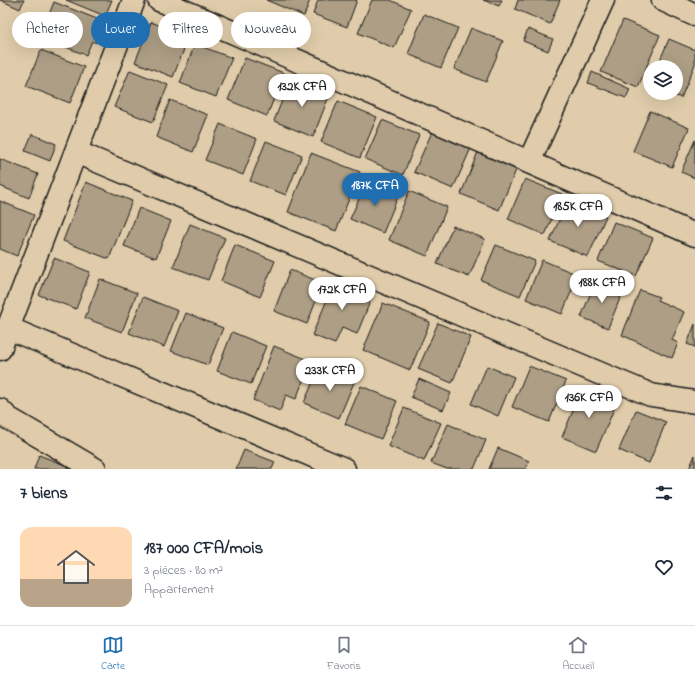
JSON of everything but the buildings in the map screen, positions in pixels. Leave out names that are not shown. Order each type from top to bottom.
[{"type":"street","points":[[0,349],[134,0]]},
{"type":"street","points":[[159,0],[695,235]]},
{"type":"street","points":[[529,162],[603,0]]},
{"type":"street","points":[[663,0],[695,15]]},
{"type":"street","points":[[76,152],[651,395],[695,402]]},
{"type":"street","points":[[8,328],[344,469]]},
{"type":"street","points":[[0,410],[8,418],[96,469]]}]
